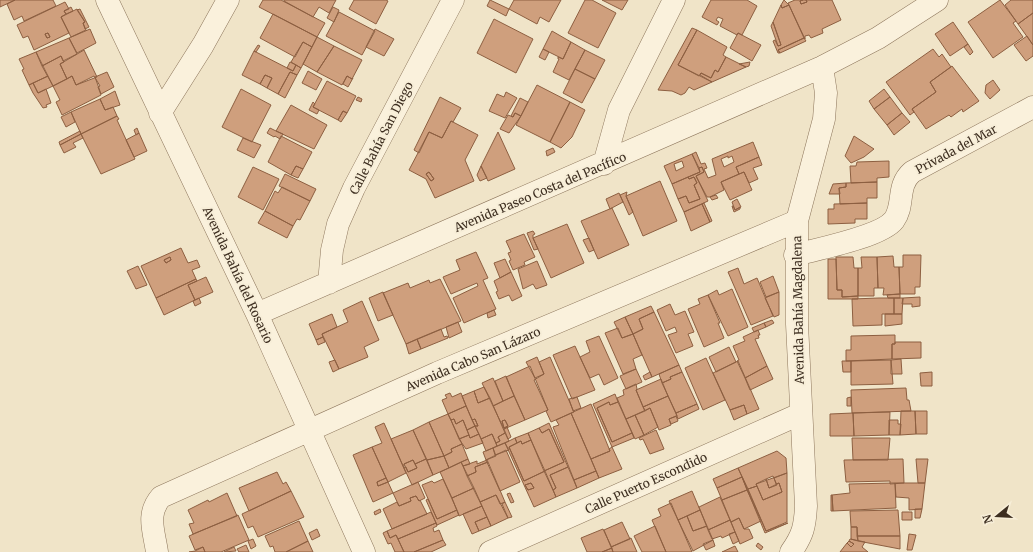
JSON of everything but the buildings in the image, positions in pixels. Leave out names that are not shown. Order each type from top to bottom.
[{"type":"street","name":"Avenida Bahía del Rosario","points":[[108,0],[160,113],[257,314],[364,552]]},
{"type":"street","points":[[160,113],[203,45],[228,0]]},
{"type":"street","name":"Calle Bahía San Diego","points":[[329,283],[333,244],[338,224],[351,195],[452,0]]},
{"type":"street","points":[[604,164],[619,110],[674,0]]},
{"type":"street","name":"Avenida Paseo Costa del Pacífico","points":[[257,314],[822,68],[878,38],[927,3]]},
{"type":"street","name":"Avenida Bahía Magdalena","points":[[791,552],[799,542],[805,526],[800,414],[796,255],[797,221],[824,119],[826,93],[822,68]]},
{"type":"street","name":"Privada del Mar","points":[[796,255],[859,238],[894,221],[906,178],[912,172],[1033,107]]},
{"type":"street","name":"Avenida Cabo San Lázaro","points":[[157,552],[152,519],[153,505],[161,497],[437,374],[797,221]]},
{"type":"street","name":"Calle Puerto Escondido","points":[[490,552],[800,414]]}]
